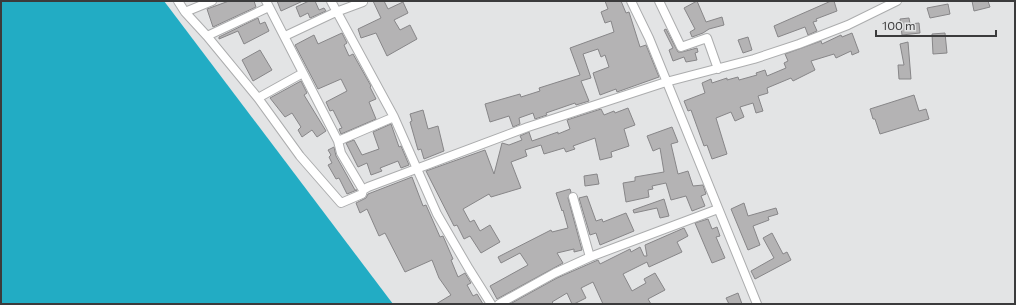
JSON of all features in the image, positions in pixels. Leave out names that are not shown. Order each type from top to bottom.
[{"type":"street","points":[[178,1],[185,12],[207,36],[258,98],[300,156],[341,203],[362,194],[363,190],[528,126],[666,82],[718,69],[826,34],[848,25],[896,1]]},
{"type":"street","points":[[185,12],[212,1]]},
{"type":"street","points":[[331,1],[394,118],[438,214],[469,269],[492,304]]},
{"type":"street","points":[[631,1],[649,38],[757,304]]},
{"type":"street","points":[[659,1],[681,47],[707,38],[718,69]]},
{"type":"street","points":[[285,36],[336,12],[363,2]]},
{"type":"street","points":[[207,36],[267,4],[338,140],[341,153],[363,190]]},
{"type":"street","points":[[258,98],[303,73]]},
{"type":"street","points":[[338,140],[394,118]]},
{"type":"street","points":[[573,197],[590,257]]},
{"type":"street","points":[[499,304],[555,273],[590,257],[718,209]]},
{"type":"water","points":[[1,1],[164,1],[393,304],[1,304]]},
{"type":"building","points":[[229,1],[254,1],[256,7],[213,27],[207,9]]},
{"type":"building","points":[[277,1],[303,1],[281,11]]},
{"type":"building","points":[[309,1],[315,1],[319,10],[324,8],[326,11],[310,18],[308,13],[300,17],[296,7]]},
{"type":"building","points":[[373,1],[384,1],[388,9],[403,2],[408,13],[394,20],[400,30],[410,25],[417,39],[387,56],[376,33],[361,38],[358,29],[381,18]]},
{"type":"building","points":[[605,1],[621,1],[626,13],[629,12],[640,47],[646,45],[659,77],[617,92],[616,89],[600,95],[593,73],[609,67],[605,55],[601,57],[598,49],[583,54],[591,78],[581,81],[589,101],[576,105],[575,103],[546,113],[547,115],[535,119],[533,113],[519,118],[520,124],[513,127],[509,116],[490,122],[485,104],[520,94],[521,97],[540,91],[539,88],[580,75],[570,48],[614,32],[611,21],[605,23],[601,12],[608,9]]},
{"type":"building","points":[[697,1],[706,22],[722,17],[724,25],[709,29],[692,37],[690,32],[695,29],[684,8]]},
{"type":"building","points":[[834,1],[837,11],[816,19],[817,21],[813,22],[817,31],[808,35],[805,27],[778,37],[774,26]]},
{"type":"building","points":[[972,1],[988,1],[990,7],[974,11]]},
{"type":"building","points":[[948,4],[950,14],[930,18],[927,8]]},
{"type":"building","points":[[258,18],[260,24],[265,22],[269,31],[244,44],[238,31],[219,39],[219,37]]},
{"type":"building","points":[[909,18],[910,24],[919,23],[920,33],[902,35],[900,19]]},
{"type":"building","points":[[666,29],[678,52],[697,48],[698,52],[695,53],[697,60],[686,62],[684,57],[673,61],[669,50],[673,48],[664,30]]},
{"type":"building","points":[[342,33],[347,43],[344,45],[349,56],[353,54],[371,86],[370,87],[376,99],[369,102],[376,119],[341,134],[339,129],[342,128],[333,110],[330,111],[326,102],[347,91],[341,79],[318,89],[295,45],[314,35],[318,44]]},
{"type":"building","points":[[852,33],[859,52],[852,55],[851,51],[836,58],[834,54],[811,61],[815,70],[793,81],[791,78],[767,88],[768,93],[758,96],[763,111],[756,113],[753,103],[740,107],[744,117],[735,121],[731,112],[716,118],[727,154],[712,159],[707,145],[704,146],[691,110],[688,111],[684,101],[705,93],[702,83],[711,79],[712,83],[727,78],[727,80],[738,77],[739,80],[757,75],[756,73],[765,70],[767,76],[786,68],[784,63],[788,61],[785,54],[821,41],[822,44],[841,35],[842,37]]},
{"type":"building","points":[[945,33],[947,53],[933,54],[932,34]]},
{"type":"building","points":[[748,37],[752,50],[743,53],[738,40]]},
{"type":"building","points":[[908,42],[911,79],[899,79],[898,65],[904,65],[900,44]]},
{"type":"building","points":[[260,50],[272,70],[253,81],[242,60]]},
{"type":"building","points":[[301,81],[307,93],[304,95],[326,131],[317,137],[312,130],[302,137],[298,130],[301,127],[292,113],[285,117],[270,98]]},
{"type":"building","points":[[914,95],[919,111],[926,109],[929,119],[880,134],[870,109]]},
{"type":"building","points":[[628,108],[635,125],[624,129],[629,146],[611,152],[612,157],[600,160],[595,138],[573,146],[575,149],[566,152],[564,148],[544,154],[541,145],[525,150],[527,156],[511,162],[521,188],[491,197],[489,194],[463,209],[470,222],[474,220],[480,231],[490,225],[500,242],[481,253],[470,236],[464,239],[457,225],[454,226],[426,171],[485,150],[494,174],[502,143],[509,145],[522,140],[520,136],[529,132],[532,141],[558,132],[558,134],[570,129],[567,120],[601,109],[604,115]]},
{"type":"building","points":[[423,110],[428,129],[438,126],[444,151],[424,159],[421,149],[418,150],[410,122],[412,121],[410,114]]},
{"type":"building","points":[[391,124],[399,147],[401,146],[409,165],[401,168],[398,161],[380,168],[382,171],[371,175],[367,163],[358,167],[346,143],[354,140],[362,155],[379,149],[373,132]]},
{"type":"building","points":[[672,127],[678,142],[671,144],[678,174],[688,171],[693,186],[703,185],[706,194],[701,196],[705,206],[692,211],[686,196],[671,200],[666,183],[652,186],[653,189],[648,190],[649,197],[626,202],[623,183],[635,181],[635,177],[664,172],[660,148],[653,151],[647,136]]},
{"type":"building","points":[[334,147],[336,156],[355,190],[357,190],[347,194],[339,178],[336,179],[328,165],[332,163],[329,157],[331,155],[328,150]]},
{"type":"building","points":[[597,174],[599,184],[585,186],[584,176]]},
{"type":"building","points":[[412,177],[423,206],[426,205],[440,237],[443,236],[453,259],[451,260],[458,277],[465,273],[471,283],[467,285],[473,296],[477,294],[483,304],[436,304],[451,295],[439,278],[432,260],[405,272],[385,233],[379,236],[367,209],[360,213],[356,203],[366,198],[368,194]]},
{"type":"building","points":[[570,189],[571,192],[568,198],[582,250],[574,252],[574,249],[557,253],[563,263],[497,299],[490,286],[528,265],[520,253],[501,263],[498,257],[551,230],[552,232],[568,228],[556,193]]},
{"type":"building","points":[[587,196],[596,221],[602,219],[603,222],[626,213],[634,231],[600,245],[596,233],[590,235],[579,198]]},
{"type":"building","points":[[664,199],[669,216],[660,218],[657,208],[634,213],[633,210]]},
{"type":"building","points":[[744,203],[748,216],[776,208],[778,214],[768,217],[769,220],[753,226],[760,245],[748,250],[731,209]]},
{"type":"building","points":[[708,219],[712,229],[717,227],[720,236],[716,237],[725,258],[712,263],[695,223]]},
{"type":"building","points":[[684,228],[688,236],[677,242],[682,252],[649,267],[647,262],[623,274],[632,291],[646,283],[644,279],[655,273],[665,290],[648,299],[651,304],[603,304],[593,282],[581,288],[586,298],[574,304],[572,304],[567,293],[552,302],[554,304],[510,304],[557,278],[598,260],[600,264],[630,249],[631,252],[640,247],[644,256],[647,256],[645,245]]},
{"type":"building","points":[[772,233],[783,254],[787,252],[791,260],[755,279],[751,271],[774,258],[763,238]]},
{"type":"building","points":[[738,293],[742,304],[729,304],[726,298]]}]
